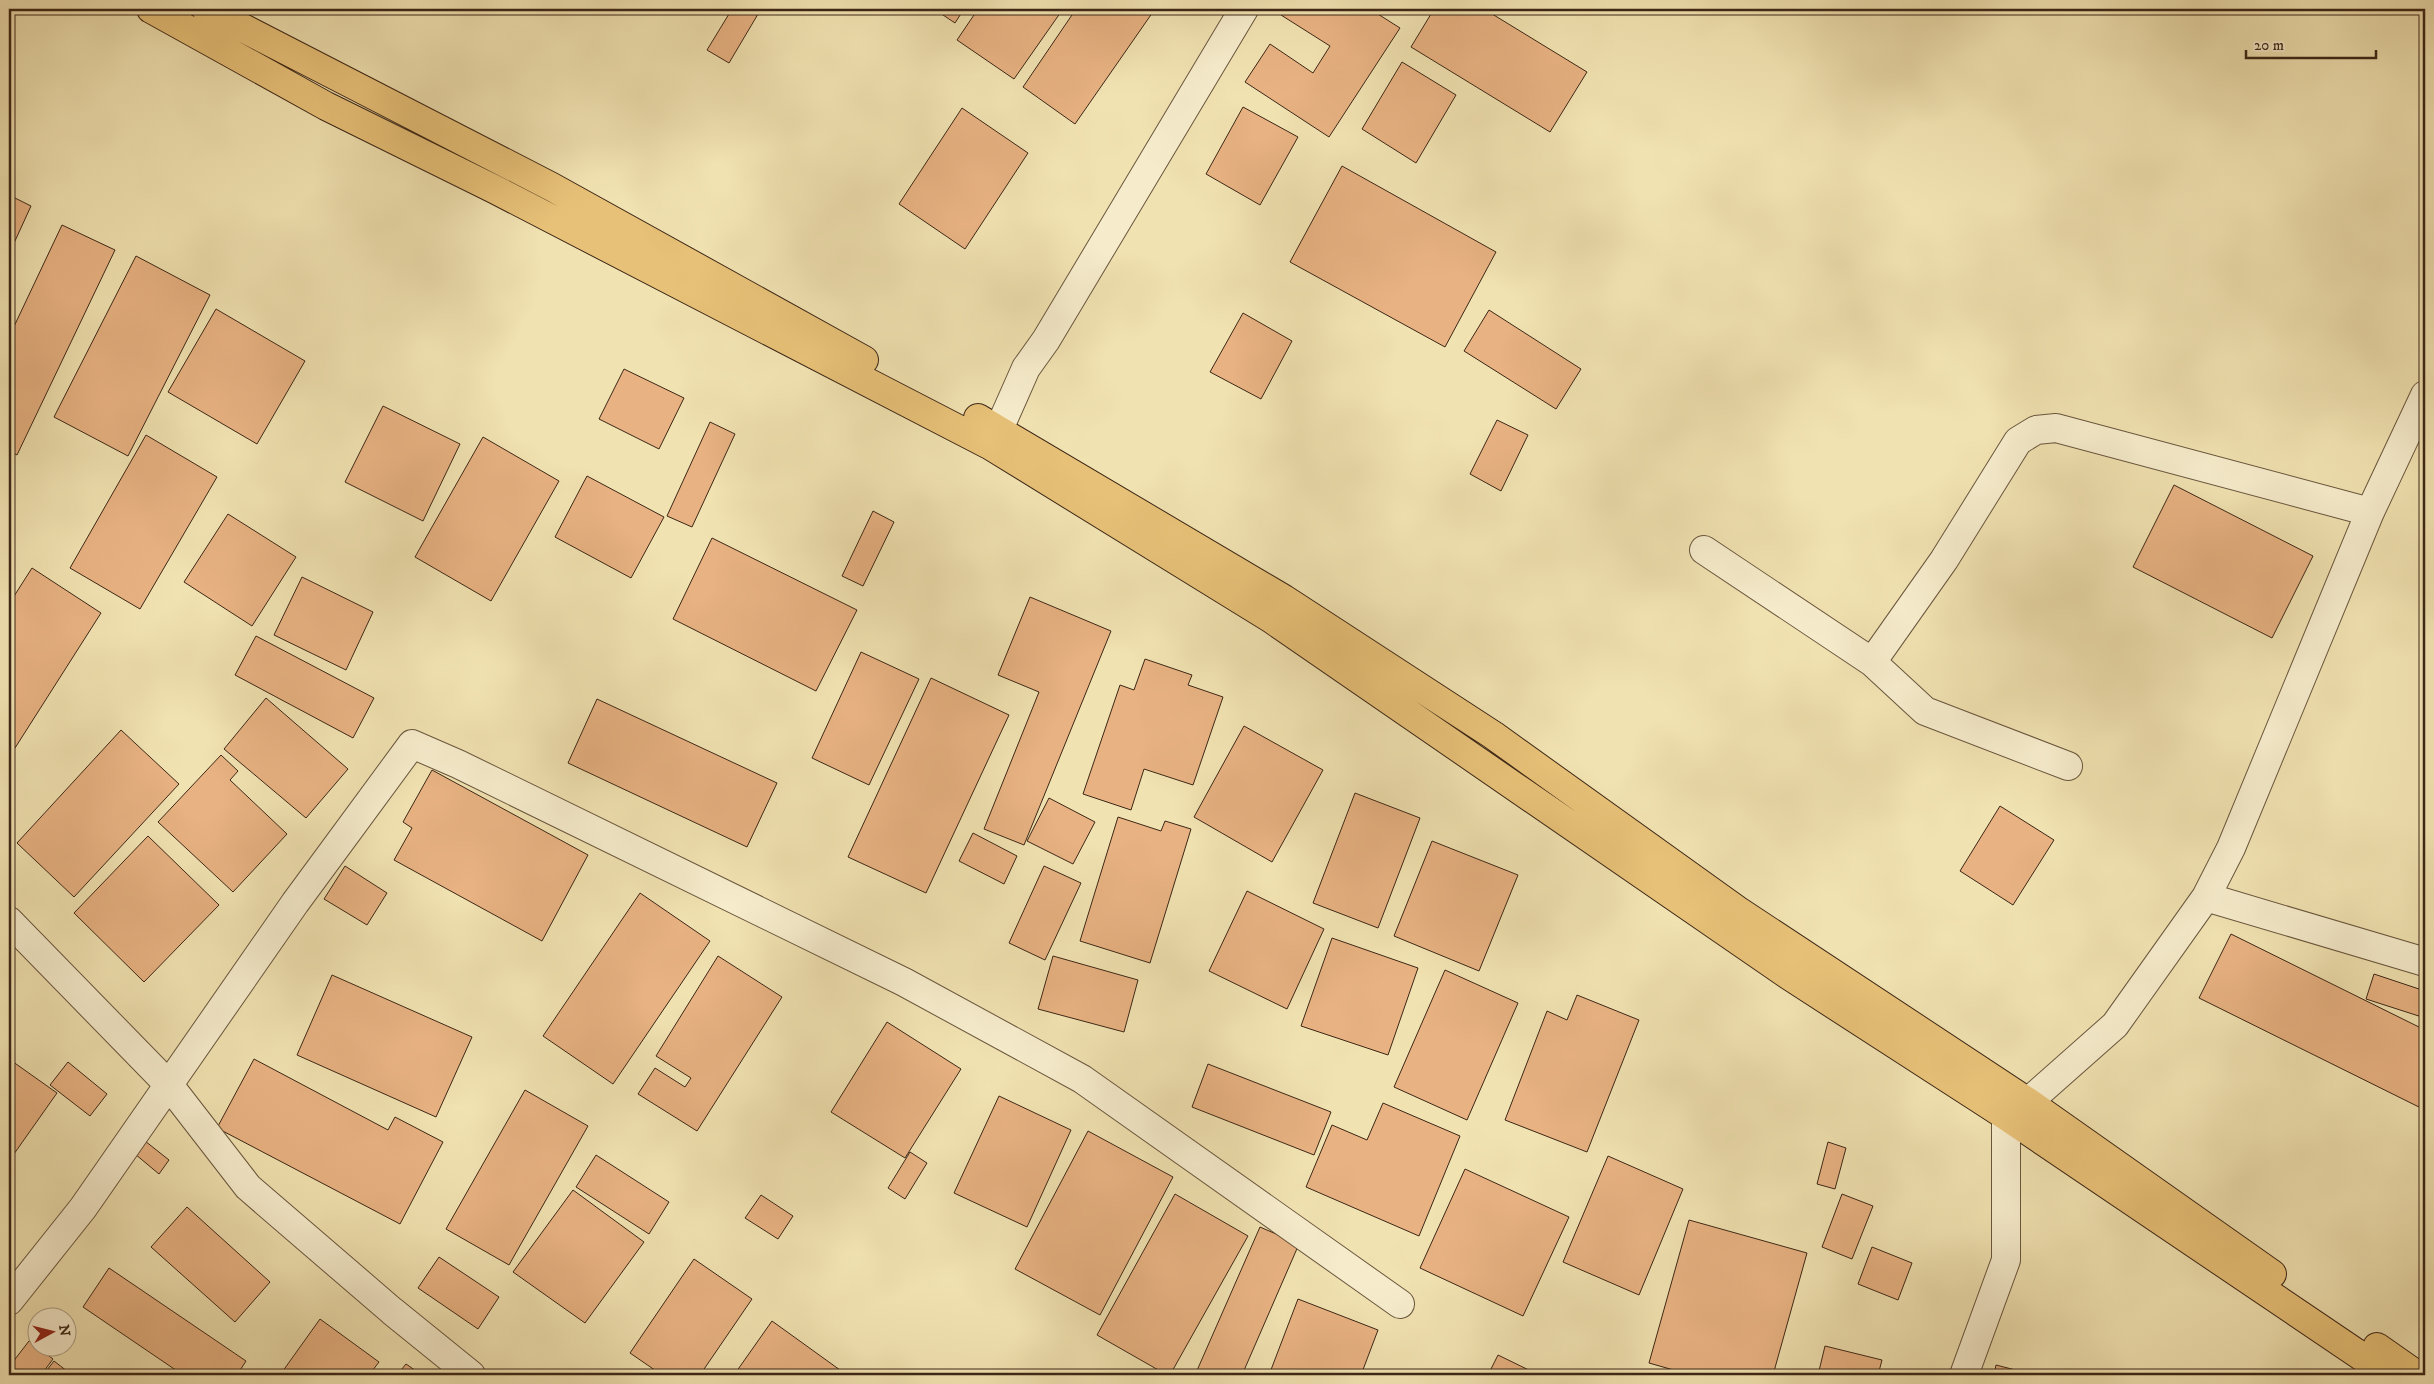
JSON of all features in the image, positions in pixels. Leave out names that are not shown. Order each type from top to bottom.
[{"type":"main road","points":[[151,9],[326,106],[494,189],[991,446],[1270,618],[1788,975],[2017,1109],[2417,1375]]},
{"type":"main road","points":[[206,9],[552,187],[860,358],[999,428],[1284,599],[1484,729],[2389,1375]]},
{"type":"street","points":[[999,428],[1026,368],[1046,340],[1244,9]]},
{"type":"street","points":[[1964,1375],[2006,1260],[2017,1109],[2115,1025],[2206,897],[2231,848],[2370,512],[2425,395]]},
{"type":"street","points":[[1872,662],[1944,560],[2018,441],[2036,430],[2056,428],[2370,512]]},
{"type":"street","points":[[1704,550],[1872,662],[1925,711],[2068,766]]},
{"type":"street","points":[[9,1300],[83,1208],[295,902],[412,744],[458,764],[904,982],[1082,1079],[1400,1304]]},
{"type":"street","points":[[2206,897],[2425,962]]},
{"type":"street","points":[[9,921],[169,1085],[248,1186],[392,1311],[471,1375]]},
{"type":"building","points":[[732,9],[761,9],[729,63],[707,50]]},
{"type":"building","points":[[934,9],[964,9],[955,23]]},
{"type":"building","points":[[978,9],[1063,9],[1014,79],[957,40]]},
{"type":"building","points":[[1076,9],[1155,9],[1075,124],[1023,87]]},
{"type":"building","points":[[1285,9],[1370,9],[1400,28],[1329,137],[1245,82],[1270,44],[1313,73],[1330,46],[1281,15]]},
{"type":"building","points":[[1434,9],[1484,9],[1587,72],[1550,132],[1411,47]]},
{"type":"building","points":[[1402,62],[1456,95],[1416,163],[1362,129]]},
{"type":"building","points":[[1243,107],[1298,137],[1260,205],[1206,174]]},
{"type":"building","points":[[962,108],[1028,153],[965,249],[899,204]]},
{"type":"building","points":[[1342,166],[1496,252],[1445,347],[1290,262]]},
{"type":"building","points":[[9,195],[31,206],[9,254]]},
{"type":"building","points":[[62,225],[115,250],[17,455],[9,451],[9,337]]},
{"type":"building","points":[[136,256],[210,295],[128,456],[54,417]]},
{"type":"building","points":[[216,309],[305,361],[257,444],[168,392]]},
{"type":"building","points":[[1489,310],[1581,369],[1556,409],[1464,351]]},
{"type":"building","points":[[1243,313],[1292,341],[1261,399],[1210,372]]},
{"type":"building","points":[[624,369],[684,398],[659,449],[599,419]]},
{"type":"building","points":[[383,406],[460,444],[423,521],[345,482]]},
{"type":"building","points":[[1497,420],[1528,435],[1501,491],[1470,474]]},
{"type":"building","points":[[710,422],[735,434],[692,527],[667,516]]},
{"type":"building","points":[[146,435],[217,477],[140,609],[70,568]]},
{"type":"building","points":[[483,437],[559,481],[491,601],[415,557]]},
{"type":"building","points":[[587,476],[664,517],[631,578],[555,537]]},
{"type":"building","points":[[2174,485],[2313,556],[2272,638],[2133,567]]},
{"type":"building","points":[[873,511],[894,522],[863,586],[842,576]]},
{"type":"building","points":[[228,514],[296,557],[252,626],[184,582]]},
{"type":"building","points":[[712,538],[857,610],[816,691],[673,619]]},
{"type":"building","points":[[32,568],[101,613],[15,748],[9,744],[9,604]]},
{"type":"building","points":[[302,577],[373,612],[346,670],[274,635]]},
{"type":"building","points":[[1030,597],[1111,631],[1024,845],[984,829],[1039,692],[998,675]]},
{"type":"building","points":[[256,636],[374,698],[353,738],[235,675]]},
{"type":"building","points":[[861,652],[919,679],[869,785],[812,758]]},
{"type":"building","points":[[1145,659],[1192,675],[1188,685],[1223,697],[1193,785],[1144,769],[1131,810],[1083,794],[1120,685],[1134,690]]},
{"type":"building","points":[[931,678],[1009,715],[926,893],[848,857]]},
{"type":"building","points":[[266,698],[348,769],[306,818],[224,749]]},
{"type":"building","points":[[597,699],[777,783],[747,847],[568,763]]},
{"type":"building","points":[[1244,726],[1323,770],[1272,862],[1194,817]]},
{"type":"building","points":[[121,730],[179,784],[74,897],[17,843]]},
{"type":"building","points":[[221,755],[238,771],[230,780],[287,834],[233,892],[158,822]]},
{"type":"building","points":[[432,770],[588,855],[542,941],[394,860],[412,828],[403,822]]},
{"type":"building","points":[[1355,793],[1420,818],[1378,928],[1313,903]]},
{"type":"building","points":[[1049,798],[1095,822],[1073,864],[1027,841]]},
{"type":"building","points":[[2000,806],[2054,840],[2013,905],[1960,871]]},
{"type":"building","points":[[1118,817],[1161,831],[1165,821],[1191,829],[1150,963],[1080,941]]},
{"type":"building","points":[[973,833],[1017,856],[1004,884],[959,861]]},
{"type":"building","points":[[148,836],[219,905],[144,982],[74,913]]},
{"type":"building","points":[[1432,841],[1518,875],[1479,971],[1394,936]]},
{"type":"building","points":[[345,866],[387,893],[367,925],[324,899]]},
{"type":"building","points":[[1044,866],[1081,883],[1045,960],[1009,943]]},
{"type":"building","points":[[1247,891],[1324,929],[1287,1009],[1209,971]]},
{"type":"building","points":[[640,893],[710,941],[613,1084],[543,1036]]},
{"type":"building","points":[[2231,934],[2425,1030],[2425,1110],[2199,998]]},
{"type":"building","points":[[1332,938],[1418,968],[1388,1055],[1301,1026]]},
{"type":"building","points":[[718,956],[782,997],[697,1131],[638,1094],[655,1068],[685,1087],[691,1078],[656,1056]]},
{"type":"building","points":[[1053,956],[1138,980],[1124,1032],[1038,1009]]},
{"type":"building","points":[[1445,970],[1518,1003],[1467,1120],[1394,1087]]},
{"type":"building","points":[[2374,974],[2425,991],[2425,1018],[2366,999]]},
{"type":"building","points":[[332,975],[472,1037],[436,1117],[297,1055]]},
{"type":"building","points":[[1577,995],[1639,1020],[1587,1152],[1505,1120],[1547,1011],[1567,1020]]},
{"type":"building","points":[[887,1022],[961,1069],[905,1158],[831,1112]]},
{"type":"building","points":[[9,1059],[57,1093],[9,1161]]},
{"type":"building","points":[[254,1059],[388,1130],[395,1117],[443,1142],[400,1224],[217,1128]]},
{"type":"building","points":[[68,1062],[107,1094],[90,1116],[50,1085]]},
{"type":"building","points":[[1208,1064],[1331,1112],[1314,1155],[1192,1107]]},
{"type":"building","points":[[525,1090],[588,1126],[509,1265],[446,1229]]},
{"type":"building","points":[[999,1096],[1071,1130],[1027,1227],[954,1193]]},
{"type":"building","points":[[1383,1103],[1460,1136],[1419,1236],[1306,1187],[1332,1125],[1367,1140]]},
{"type":"building","points":[[1088,1131],[1173,1177],[1100,1315],[1015,1269]]},
{"type":"building","points":[[145,1141],[169,1160],[159,1174],[135,1154]]},
{"type":"building","points":[[1828,1142],[1846,1148],[1835,1189],[1817,1184]]},
{"type":"building","points":[[910,1152],[927,1163],[905,1199],[888,1188]]},
{"type":"building","points":[[596,1155],[669,1202],[649,1234],[576,1187]]},
{"type":"building","points":[[1608,1156],[1683,1189],[1639,1295],[1563,1262]]},
{"type":"building","points":[[1465,1169],[1569,1217],[1523,1316],[1420,1268]]},
{"type":"building","points":[[573,1190],[644,1242],[585,1323],[513,1272]]},
{"type":"building","points":[[1175,1194],[1248,1236],[1170,1375],[1167,1375],[1097,1335]]},
{"type":"building","points":[[1842,1194],[1873,1206],[1852,1259],[1822,1247]]},
{"type":"building","points":[[761,1195],[793,1216],[778,1239],[745,1218]]},
{"type":"building","points":[[187,1207],[270,1282],[235,1322],[151,1247]]},
{"type":"building","points":[[1689,1220],[1807,1253],[1773,1375],[1691,1375],[1649,1363]]},
{"type":"building","points":[[1260,1227],[1299,1244],[1242,1375],[1195,1375]]},
{"type":"building","points":[[1872,1247],[1912,1263],[1898,1300],[1858,1284]]},
{"type":"building","points":[[439,1257],[499,1297],[478,1329],[418,1288]]},
{"type":"building","points":[[694,1259],[752,1299],[700,1375],[662,1375],[630,1353]]},
{"type":"building","points":[[109,1268],[246,1361],[237,1375],[183,1375],[83,1307]]},
{"type":"building","points":[[1298,1299],[1378,1330],[1361,1375],[1269,1375]]},
{"type":"building","points":[[320,1319],[379,1362],[369,1375],[280,1375]]},
{"type":"building","points":[[772,1321],[840,1370],[836,1375],[734,1375]]},
{"type":"building","points":[[28,1342],[28,1356],[49,1356],[53,1359],[41,1375],[9,1375],[9,1367]]},
{"type":"building","points":[[1825,1346],[1882,1360],[1878,1375],[1818,1375]]},
{"type":"building","points":[[1498,1355],[1539,1375],[1488,1375]]},
{"type":"building","points":[[54,1361],[72,1375],[43,1375]]},
{"type":"building","points":[[406,1364],[422,1375],[397,1375]]},
{"type":"building","points":[[1996,1365],[2035,1375],[1994,1375]]}]
